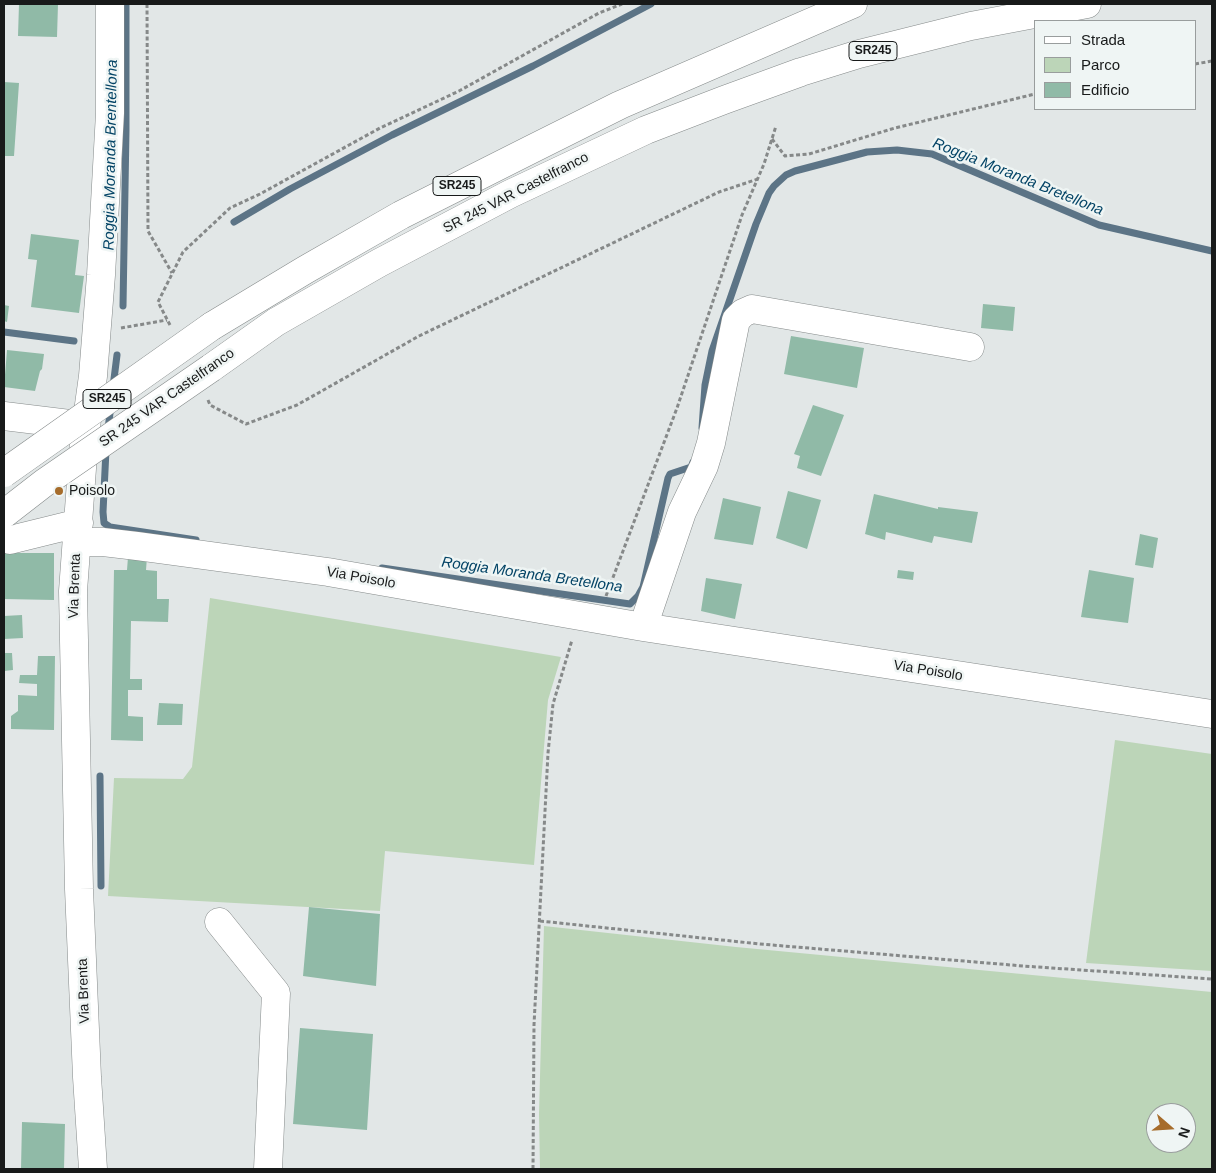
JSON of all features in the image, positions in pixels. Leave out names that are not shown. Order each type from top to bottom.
[{"type":"main road","name":"Via Brenta","points":[[93,1169],[87,1077],[79,880],[73,591],[86,426],[93,376],[101,275],[109,131],[110,4]]},
{"type":"main road","name":"SR245","points":[[4,473],[212,326],[401,215],[620,105],[853,4]]},
{"type":"main road","name":"SR 245 VAR Castelfranco","points":[[4,514],[44,483],[276,322],[379,263],[510,194],[646,130],[801,72],[859,54],[971,26],[1087,4]]},
{"type":"main road","points":[[643,627],[682,512],[704,466],[711,443],[736,320],[743,313],[752,309],[970,347]]},
{"type":"main road","points":[[4,416],[86,426]]},
{"type":"main road","name":"Via Poisolo","points":[[10,540],[78,533],[104,542],[328,572],[643,627],[1212,714]]},
{"type":"main road","points":[[219,922],[276,992],[268,1169]]},
{"type":"path","points":[[147,4],[148,231],[172,273]]},
{"type":"path","points":[[1196,64],[1212,62]]},
{"type":"path","points":[[772,138],[785,156],[809,154],[895,128],[1034,94]]},
{"type":"path","points":[[607,594],[677,408],[742,216],[764,164],[776,126]]},
{"type":"path","points":[[96,328],[122,328],[167,320]]},
{"type":"path","points":[[533,1169],[534,1025],[548,753],[553,704],[572,639],[575,615]]},
{"type":"path","points":[[540,921],[760,944],[1023,966],[1212,979]]},
{"type":"green space","points":[[210,598],[561,657],[548,700],[534,865],[385,851],[380,911],[108,896],[114,778],[183,779],[192,767]]},
{"type":"green space","points":[[1115,740],[1212,754],[1212,971],[1086,963]]},
{"type":"green space","points":[[544,926],[736,947],[1212,992],[1212,1169],[540,1169],[539,1114]]},
{"type":"building","points":[[19,4],[58,4],[57,37],[18,36]]},
{"type":"building","points":[[4,82],[19,83],[14,156],[4,156]]},
{"type":"building","points":[[31,234],[79,240],[75,275],[84,276],[79,313],[31,307],[37,260],[28,259]]},
{"type":"building","points":[[983,304],[1015,307],[1013,331],[981,328]]},
{"type":"building","points":[[4,305],[9,306],[7,322],[4,321]]},
{"type":"building","points":[[791,336],[864,348],[857,388],[784,374]]},
{"type":"building","points":[[7,350],[44,354],[42,369],[35,391],[4,387]]},
{"type":"building","points":[[813,405],[844,415],[821,476],[797,468],[800,456],[794,454]]},
{"type":"building","points":[[788,491],[821,500],[807,549],[776,538]]},
{"type":"building","points":[[874,494],[938,509],[938,507],[978,512],[972,543],[934,536],[932,543],[886,532],[885,540],[865,534]]},
{"type":"building","points":[[723,498],[761,507],[753,545],[714,539]]},
{"type":"building","points":[[1140,534],[1158,538],[1153,568],[1135,565]]},
{"type":"building","points":[[4,553],[54,553],[54,600],[4,599]]},
{"type":"building","points":[[128,557],[147,557],[146,570],[157,571],[157,599],[169,599],[168,622],[131,621],[130,679],[142,679],[142,690],[128,690],[128,716],[143,717],[143,741],[111,740],[114,570],[127,570]]},
{"type":"building","points":[[898,570],[914,572],[913,580],[897,578]]},
{"type":"building","points":[[1089,570],[1134,578],[1128,623],[1081,617]]},
{"type":"building","points":[[706,578],[742,584],[735,619],[701,611]]},
{"type":"building","points":[[22,615],[23,638],[4,639],[4,616]]},
{"type":"building","points":[[4,653],[12,653],[13,670],[4,671]]},
{"type":"building","points":[[38,656],[55,656],[54,730],[11,729],[11,716],[18,711],[18,695],[37,696],[37,684],[19,683],[20,675],[37,675]]},
{"type":"building","points":[[159,703],[183,704],[182,725],[157,725]]},
{"type":"building","points":[[309,907],[380,914],[376,986],[303,976]]},
{"type":"building","points":[[300,1028],[373,1034],[367,1130],[293,1124]]},
{"type":"building","points":[[22,1122],[65,1124],[64,1169],[21,1169]]},
{"type":"waterway","name":"Roggia Moranda Brentellona","points":[[123,306],[126,4]]},
{"type":"waterway","points":[[234,222],[290,189],[392,135],[533,66],[651,4]]},
{"type":"waterway","name":"Roggia Moranda Bretellona","points":[[702,428],[705,385],[712,351],[756,224],[769,193],[774,186],[786,175],[795,171],[867,152],[897,150],[932,154],[1099,225],[1212,251]]},
{"type":"waterway","points":[[4,332],[74,341]]},
{"type":"waterway","name":"Roggia Moranda Bretellona","points":[[113,387],[117,355]]},
{"type":"waterway","name":"Roggia Moranda Bretellona","points":[[108,429],[111,405]]},
{"type":"waterway","name":"Roggia Moranda Bretellona","points":[[106,450],[104,523],[110,527],[196,540]]},
{"type":"waterway","name":"Roggia Moranda Bretellona","points":[[382,568],[630,604],[643,587],[668,478],[670,474],[691,467],[693,462]]},
{"type":"waterway","points":[[100,776],[101,886]]},
{"type":"place","name":"Poisolo","points":[[59,491]]}]
